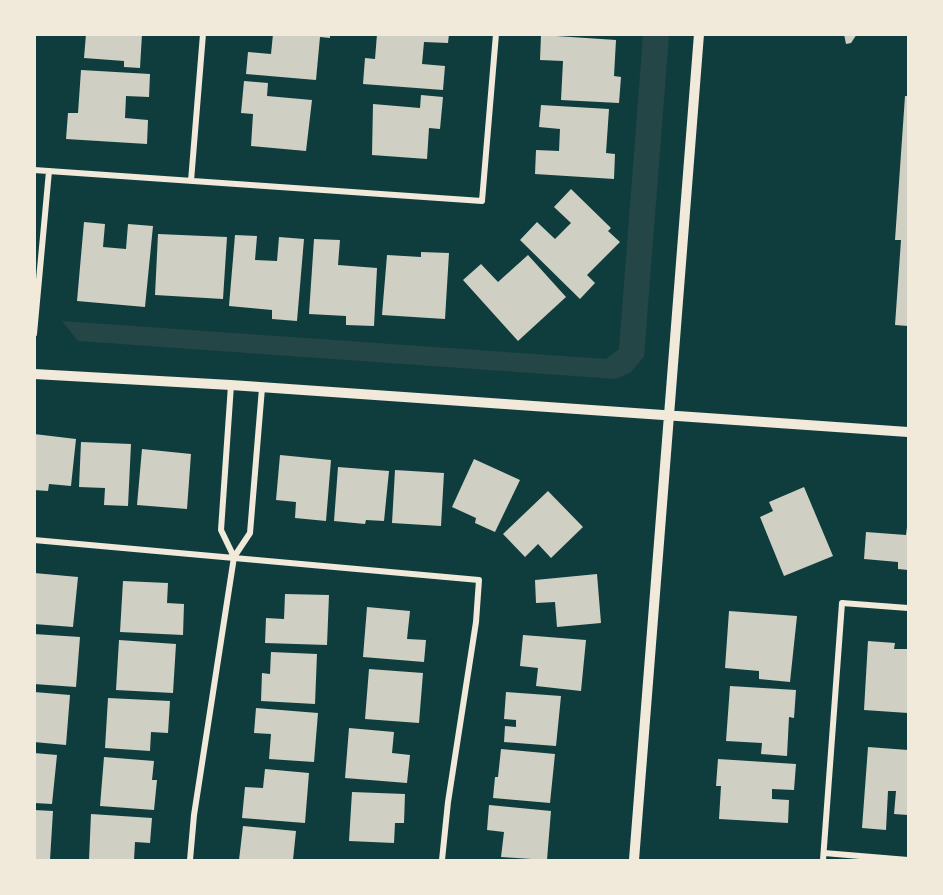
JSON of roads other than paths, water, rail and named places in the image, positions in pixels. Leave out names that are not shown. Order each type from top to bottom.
[{"type":"street","points":[[191,181],[203,34]]},
{"type":"street","points":[[34,170],[482,201],[496,34]]},
{"type":"street","points":[[634,861],[699,34]]},
{"type":"street","points":[[34,334],[50,171]]},
{"type":"street","points":[[34,374],[231,385],[909,432]]},
{"type":"street","points":[[231,385],[221,530],[234,557]]},
{"type":"street","points":[[190,861],[194,815],[234,557],[250,533],[262,388]]},
{"type":"street","points":[[34,540],[479,580],[476,622],[448,802],[442,861]]},
{"type":"street","points":[[909,608],[842,603],[824,857],[909,860]]}]
